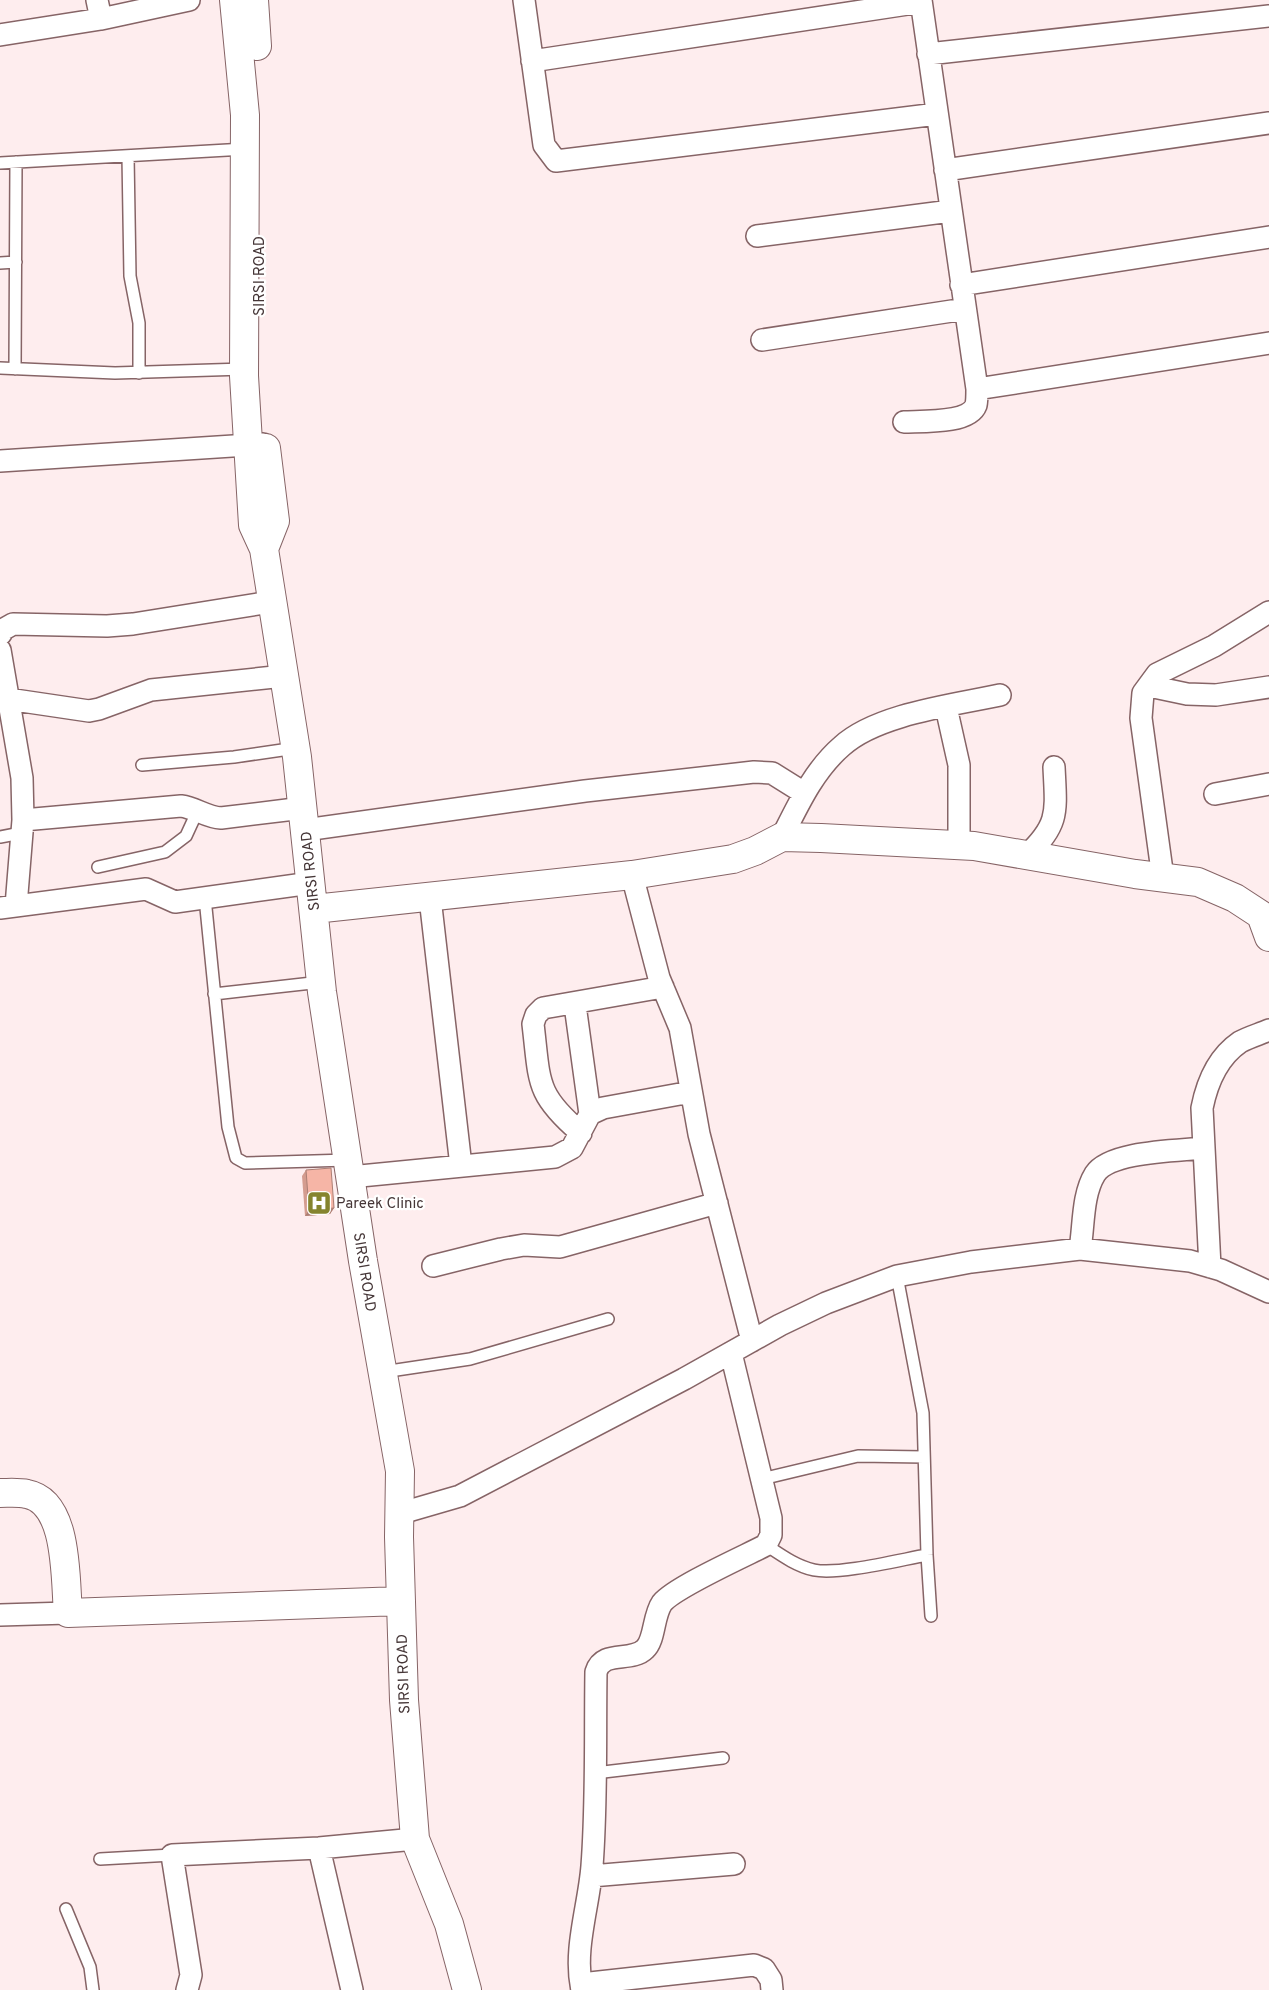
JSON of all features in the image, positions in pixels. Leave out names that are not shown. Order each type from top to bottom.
[{"type":"main road","name":"SIRSI ROAD","points":[[234,0],[245,115],[244,369],[257,445],[275,521],[264,549],[271,602],[296,748],[322,982],[349,1168],[400,1471],[398,1514],[404,1700],[415,1839],[449,1924],[467,1990]]},
{"type":"main road","name":"SIRSI ROAD","points":[[254,0],[260,96],[257,445]]},
{"type":"main road","points":[[313,896],[430,898],[632,875],[734,859],[782,837],[959,845],[1198,882],[1235,898],[1261,915],[1269,937]]},
{"type":"main road","points":[[0,1493],[28,1494],[42,1500],[52,1512],[60,1532],[68,1613],[401,1601]]},
{"type":"street","points":[[0,35],[99,10],[189,0]]},
{"type":"street","points":[[524,0],[544,145],[556,161],[937,114]]},
{"type":"street","points":[[532,61],[921,1],[977,389],[976,405],[970,413],[956,419],[904,422]]},
{"type":"street","points":[[928,54],[1269,16]]},
{"type":"street","points":[[945,170],[1269,123]]},
{"type":"street","points":[[757,236],[951,211]]},
{"type":"street","points":[[961,285],[1269,237]]},
{"type":"street","points":[[762,340],[965,309]]},
{"type":"street","points":[[977,389],[1269,343]]},
{"type":"street","points":[[0,461],[257,445]]},
{"type":"street","points":[[0,635],[4,629],[13,624],[107,626],[133,624],[271,602]]},
{"type":"street","points":[[1163,878],[1141,718],[1143,693],[1157,674],[1214,646],[1269,612]]},
{"type":"street","points":[[0,650],[8,699],[8,746],[22,778],[22,826],[8,907],[146,889],[175,902],[205,898],[313,896]]},
{"type":"street","points":[[8,699],[89,710],[99,709],[151,690],[284,676]]},
{"type":"street","points":[[1149,686],[1186,694],[1216,695],[1269,687]]},
{"type":"street","points":[[782,837],[804,793],[826,762],[842,745],[860,733],[888,721],[1000,695]]},
{"type":"street","points":[[946,707],[959,765],[959,845]]},
{"type":"street","points":[[1027,855],[1045,838],[1050,829],[1055,799],[1054,767]]},
{"type":"street","points":[[22,826],[181,806],[198,810],[211,818],[304,819],[754,772],[772,773],[804,793]]},
{"type":"street","points":[[1215,794],[1269,784]]},
{"type":"street","points":[[632,875],[663,987],[680,1028],[691,1092],[752,1341]]},
{"type":"street","points":[[430,898],[461,1166]]},
{"type":"street","points":[[586,1123],[558,1113],[540,1083],[533,1024],[536,1015],[544,1008],[575,1005],[663,987]]},
{"type":"street","points":[[575,1005],[586,1123]]},
{"type":"street","points":[[1210,1267],[1202,1108],[1206,1087],[1217,1066],[1240,1043],[1269,1030]]},
{"type":"street","points":[[349,1168],[461,1166],[555,1157],[572,1148],[586,1123],[603,1108],[691,1092]]},
{"type":"street","points":[[1080,1249],[1088,1191],[1095,1173],[1108,1163],[1125,1157],[1204,1148]]},
{"type":"street","points":[[432,1266],[501,1249],[524,1246],[560,1247],[571,1245],[717,1203]]},
{"type":"street","points":[[398,1514],[460,1496],[487,1484],[533,1457],[826,1303],[897,1276],[971,1262],[1080,1249],[1190,1261],[1210,1267],[1269,1292]]},
{"type":"street","points":[[731,1353],[771,1518],[771,1535],[766,1545],[678,1591],[664,1601],[658,1610],[647,1648],[641,1653],[609,1658],[598,1666],[596,1672],[591,1876],[580,1951],[582,1987],[754,1965],[764,1969],[771,1980],[772,1990]]},
{"type":"street","points":[[0,1615],[68,1613]]},
{"type":"street","points":[[187,1990],[191,1975],[172,1856],[319,1848],[415,1839]]},
{"type":"street","points":[[319,1848],[352,1990]]},
{"type":"street","points":[[591,1876],[734,1864]]},
{"type":"lane","points":[[0,162],[244,148]]},
{"type":"lane","points":[[128,156],[130,276],[139,323],[140,373]]},
{"type":"lane","points":[[15,369],[16,162]]},
{"type":"lane","points":[[0,263],[16,262]]},
{"type":"lane","points":[[0,368],[140,373],[244,369]]},
{"type":"lane","points":[[142,765],[234,757],[296,748]]},
{"type":"lane","points":[[98,866],[165,852],[186,836],[198,810]]},
{"type":"lane","points":[[0,837],[22,826]]},
{"type":"lane","points":[[205,898],[228,1127],[236,1158],[245,1163],[349,1168]]},
{"type":"lane","points":[[214,994],[322,982]]},
{"type":"lane","points":[[897,1276],[923,1413],[927,1556],[931,1616]]},
{"type":"lane","points":[[383,1372],[470,1359],[608,1319]]},
{"type":"lane","points":[[762,1479],[858,1456],[924,1457]]},
{"type":"lane","points":[[766,1545],[791,1562],[814,1570],[833,1570],[927,1556]]},
{"type":"lane","points":[[595,1773],[723,1758]]},
{"type":"lane","points":[[100,1859],[172,1856]]},
{"type":"lane","points":[[66,1909],[90,1967],[93,1990]]},
{"type":"building","points":[[331,1168],[334,1208],[309,1210],[306,1170]]},
{"type":"place","name":"Pareek Clinic","points":[[319,1203]]}]
